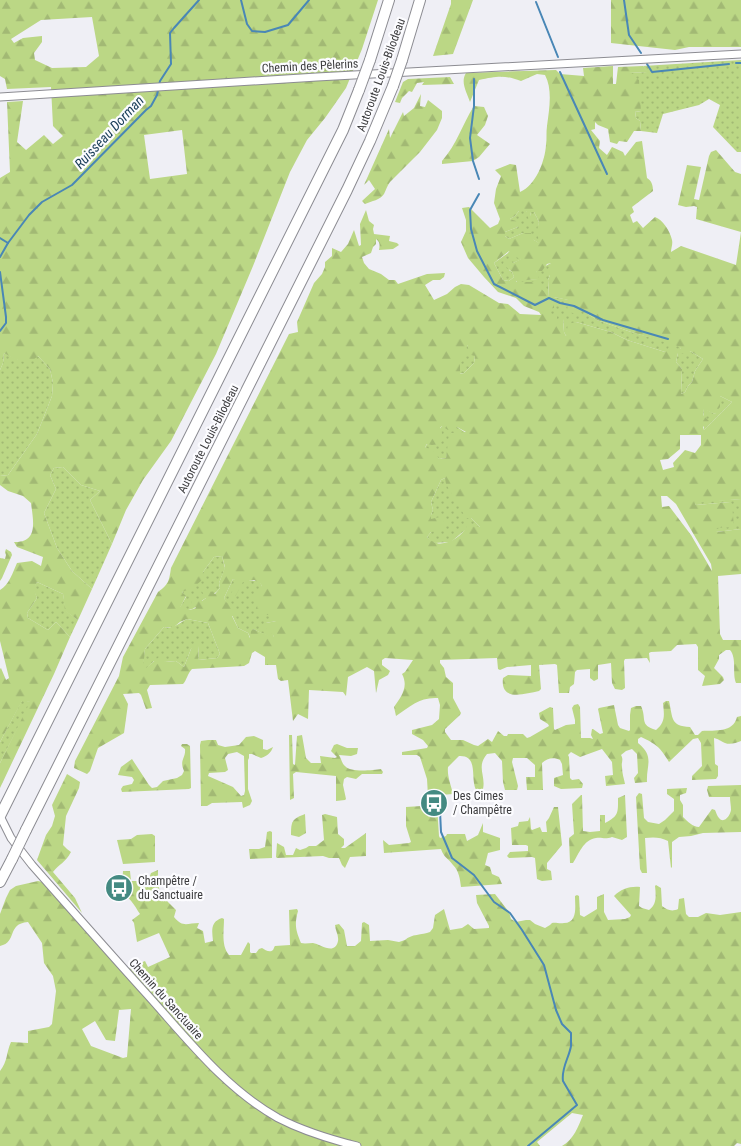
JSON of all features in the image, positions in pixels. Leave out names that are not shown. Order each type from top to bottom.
[{"type":"highway","name":"Autoroute Louis-Bilodeau","points":[[0,816],[322,173],[359,90],[389,0]]},
{"type":"highway","name":"Autoroute Louis-Bilodeau","points":[[0,882],[349,185],[393,86],[420,0]]},
{"type":"street","name":"Chemin des Pèlerins","points":[[0,97],[741,54]]},
{"type":"street","name":"Chemin du Sanctuaire","points":[[0,816],[11,838],[32,865],[227,1082],[278,1118],[318,1135],[357,1146]]},
{"type":"green space","points":[[0,0],[378,0],[362,49],[346,88],[307,140],[290,172],[216,354],[171,441],[143,480],[126,510],[112,544],[90,500],[100,491],[81,485],[63,467],[54,468],[50,475],[56,489],[44,513],[57,548],[72,571],[92,589],[78,620],[65,611],[63,594],[37,582],[34,589],[37,598],[27,613],[28,618],[48,630],[56,622],[70,637],[0,788],[0,763],[30,702],[22,701],[0,742],[1,668],[6,680],[9,678],[0,641],[0,590],[8,582],[17,563],[32,561],[41,566],[43,557],[17,547],[14,542],[27,539],[31,535],[33,523],[31,503],[23,496],[8,491],[0,485],[0,476],[8,475],[37,434],[52,396],[53,383],[50,369],[38,356],[25,362],[4,353],[0,370],[0,178],[10,172],[7,102],[23,101],[17,142],[26,150],[44,135],[53,144],[63,136],[53,126],[51,87],[7,89],[5,79],[0,76]],"holes":[[[92,17],[99,56],[86,67],[52,68],[35,60],[34,53],[42,42],[42,36],[23,38],[14,43],[11,39],[41,20]],[[182,130],[187,174],[150,179],[144,135]]]},
{"type":"green space","points":[[451,0],[473,0],[453,54],[433,56],[451,4]]},
{"type":"green space","points":[[611,0],[741,0],[741,47],[689,47],[675,50],[611,43]]},
{"type":"green space","points":[[741,60],[741,152],[737,152],[713,127],[720,105],[709,99],[699,105],[663,114],[657,133],[641,131],[640,121],[636,118],[635,111],[641,112],[628,73],[647,72],[643,66]]},
{"type":"green space","points":[[613,66],[613,84],[616,84],[618,67],[643,66],[648,72],[629,73],[639,80],[641,112],[635,111],[636,118],[640,121],[641,131],[634,131],[627,142],[619,141],[617,144],[610,142],[608,129],[595,122],[595,129],[591,130],[600,141],[599,148],[607,155],[612,147],[623,152],[625,156],[636,142],[642,141],[647,178],[652,184],[653,191],[632,207],[634,212],[630,215],[633,223],[637,221],[643,228],[655,217],[658,218],[670,233],[672,242],[671,252],[681,246],[736,265],[741,232],[741,499],[695,503],[696,505],[730,502],[732,504],[734,527],[716,528],[716,532],[741,529],[741,574],[718,576],[720,634],[723,640],[741,640],[741,683],[736,683],[732,653],[730,650],[726,650],[719,655],[714,668],[724,680],[720,684],[702,686],[705,676],[698,670],[698,647],[696,644],[677,645],[671,651],[651,652],[649,653],[650,663],[647,658],[625,659],[625,688],[622,690],[615,689],[612,683],[611,663],[598,665],[598,679],[594,681],[590,678],[590,669],[577,670],[575,672],[574,684],[570,687],[569,693],[559,693],[557,665],[539,665],[541,689],[539,691],[514,695],[505,691],[503,678],[508,675],[531,676],[531,665],[507,667],[500,670],[498,669],[497,658],[440,660],[446,677],[453,683],[453,698],[461,713],[445,729],[445,732],[451,740],[463,740],[478,746],[488,739],[492,742],[498,731],[504,736],[508,734],[523,734],[527,738],[549,726],[540,719],[539,713],[550,707],[553,708],[555,730],[566,725],[575,724],[572,708],[578,704],[580,707],[581,738],[593,739],[591,735],[592,729],[600,734],[603,733],[599,708],[614,705],[618,725],[620,728],[629,731],[631,708],[641,706],[645,724],[656,730],[663,721],[663,703],[669,701],[672,716],[676,723],[690,727],[695,735],[702,731],[728,728],[732,726],[737,717],[741,716],[741,741],[729,744],[714,738],[715,764],[718,766],[718,776],[716,779],[692,780],[692,776],[702,766],[701,743],[698,738],[693,739],[669,762],[657,746],[641,737],[638,739],[638,743],[643,748],[649,761],[647,782],[635,783],[634,778],[638,773],[637,754],[632,749],[621,755],[625,784],[606,786],[605,776],[613,775],[612,762],[602,749],[580,757],[571,752],[568,755],[570,778],[572,780],[579,779],[583,784],[582,788],[561,789],[554,786],[554,778],[563,775],[560,760],[553,758],[542,763],[543,790],[527,790],[526,777],[535,777],[535,765],[527,758],[513,758],[517,790],[505,790],[502,761],[495,753],[487,754],[482,763],[483,789],[476,790],[472,763],[469,759],[459,756],[448,767],[453,794],[428,796],[427,779],[420,757],[417,755],[402,755],[402,752],[427,748],[428,746],[423,740],[412,734],[412,730],[432,725],[439,719],[440,705],[438,698],[420,701],[396,716],[394,707],[404,688],[405,683],[402,674],[413,660],[385,658],[382,660],[382,665],[390,671],[388,675],[379,680],[376,693],[374,671],[367,667],[348,677],[346,696],[343,692],[309,690],[308,719],[298,714],[293,721],[288,680],[281,681],[278,679],[276,665],[265,665],[265,657],[255,651],[252,653],[249,663],[244,666],[192,669],[183,684],[150,685],[147,690],[152,708],[146,709],[139,693],[123,694],[128,704],[124,733],[98,748],[90,771],[87,774],[74,768],[75,761],[119,676],[123,657],[158,592],[168,582],[171,568],[289,334],[298,332],[297,322],[314,283],[322,274],[325,262],[332,256],[332,248],[341,252],[348,244],[354,230],[359,246],[361,245],[360,224],[366,210],[369,221],[374,225],[374,234],[390,236],[389,241],[399,245],[393,249],[379,250],[379,244],[376,239],[376,244],[371,253],[362,257],[369,269],[389,280],[395,280],[398,284],[427,274],[445,273],[444,277],[440,280],[433,280],[425,285],[434,300],[461,284],[469,285],[499,303],[508,304],[520,314],[541,315],[539,312],[524,306],[516,298],[498,292],[468,258],[461,242],[466,231],[466,220],[462,208],[469,207],[490,228],[498,224],[500,219],[494,203],[496,189],[501,176],[495,170],[510,164],[516,165],[520,192],[531,184],[539,172],[544,158],[550,100],[549,87],[545,75],[537,74],[521,81],[501,77],[479,80],[470,102],[465,88],[464,76],[466,73],[556,70],[560,74],[584,76],[583,68]],"holes":[[[519,211],[526,211],[529,220],[531,212],[534,212],[539,222],[537,230],[539,243],[534,240],[531,233],[523,233],[509,239],[505,236],[505,232],[518,227],[516,221],[510,219]],[[509,251],[513,256],[521,259],[513,263],[509,259],[504,261],[503,264],[512,272],[514,277],[509,281],[503,280],[494,263]],[[551,263],[548,269],[550,275],[548,280],[549,297],[535,282],[516,281],[539,279],[536,271],[542,271],[547,264]],[[554,297],[568,300],[567,312],[579,314],[582,310],[597,320],[681,347],[680,349],[669,347],[665,352],[627,340],[611,332],[576,322],[568,324],[566,336],[563,319],[557,319],[557,315],[549,315],[549,309],[554,308]],[[467,345],[471,355],[475,356],[474,363],[464,373],[460,374],[460,363],[464,360]],[[690,351],[703,359],[695,371],[692,382],[685,392],[681,394],[682,369],[676,362],[678,353],[688,354]],[[720,396],[732,402],[704,430],[703,427],[709,421],[703,415],[703,409],[715,414],[720,407]],[[442,426],[448,430],[457,427],[466,432],[449,435],[446,458],[439,459],[435,452],[425,447],[427,444],[440,444],[444,438],[440,428]],[[680,435],[701,435],[701,445],[695,453],[685,450],[673,463],[674,467],[663,470],[660,460],[668,459],[680,449]],[[445,478],[446,484],[466,518],[471,518],[480,527],[467,526],[454,539],[448,542],[437,543],[427,537],[431,532],[444,528],[445,523],[440,517],[431,519],[433,510],[431,502],[441,480]],[[661,496],[667,496],[676,504],[711,564],[712,571],[691,535],[669,506],[662,507]],[[222,556],[225,567],[219,583],[220,588],[215,594],[203,586],[201,590],[206,598],[202,601],[194,597],[191,603],[196,608],[190,610],[184,607],[180,608],[186,596],[182,592],[193,588],[202,580],[203,572],[214,557]],[[233,579],[238,582],[230,595],[234,599],[243,582],[254,580],[260,583],[262,586],[252,598],[259,603],[254,612],[258,615],[276,615],[276,621],[266,623],[264,626],[274,636],[272,637],[253,629],[250,638],[248,633],[238,628],[232,616],[238,615],[233,604],[227,603],[224,598]],[[187,619],[208,623],[220,654],[217,658],[198,660],[199,646],[195,644],[184,667],[176,661],[165,662],[159,657],[143,669],[145,649],[164,627],[174,627]]]},
{"type":"green space","points":[[450,77],[454,84],[422,85],[424,82],[417,83],[412,92],[409,91],[400,103],[395,102],[403,82],[408,79]]},
{"type":"green space","points":[[421,94],[420,106],[425,107],[428,100],[442,111],[442,118],[437,130],[420,152],[390,182],[384,194],[378,199],[365,204],[362,201],[375,189],[369,180],[364,185],[389,129],[390,138],[403,112],[404,116],[414,108]]},
{"type":"green space","points":[[474,106],[484,107],[488,116],[485,125],[477,135],[490,144],[473,161],[442,164],[442,161],[452,148]]},
{"type":"green space","points":[[716,150],[735,172],[741,174],[741,232],[696,219],[697,207],[678,205],[687,165],[701,167],[694,199],[699,200],[711,152]]},
{"type":"green space","points":[[519,211],[526,211],[530,216],[531,211],[534,212],[539,222],[540,244],[523,233],[509,239],[505,236],[505,232],[518,227],[510,219]]},
{"type":"green space","points":[[509,251],[522,259],[513,263],[509,270],[514,277],[509,281],[503,280],[494,263]]},
{"type":"green space","points":[[551,263],[548,280],[549,298],[517,282],[516,280],[538,279],[536,271]]},
{"type":"green space","points":[[554,297],[569,300],[568,312],[582,310],[597,320],[631,332],[682,346],[680,349],[665,352],[627,340],[611,332],[576,322],[566,336],[563,319],[557,319],[549,315],[549,309]]},
{"type":"green space","points":[[466,344],[475,356],[474,363],[464,373],[459,374],[460,362]]},
{"type":"green space","points":[[690,351],[703,359],[695,371],[692,382],[685,392],[681,394],[682,369],[676,362],[678,353]]},
{"type":"green space","points":[[4,353],[19,360],[38,356],[50,369],[53,383],[52,396],[37,434],[8,475],[0,476],[0,370]]},
{"type":"green space","points":[[720,396],[732,402],[704,430],[703,408],[715,414]]},
{"type":"green space","points":[[442,426],[457,427],[466,433],[452,433],[446,458],[439,459],[425,447]]},
{"type":"green space","points":[[63,467],[81,485],[100,491],[90,500],[112,544],[92,589],[72,571],[57,548],[44,513],[56,489],[50,475],[54,468]]},
{"type":"green space","points":[[445,478],[471,518],[480,527],[465,530],[451,542],[435,543],[431,542],[427,537],[431,532],[431,515],[433,510],[431,502],[441,480]]},
{"type":"green space","points":[[741,499],[741,529],[716,532],[715,528],[730,502],[696,505],[694,502]]},
{"type":"green space","points":[[6,549],[12,555],[0,581],[0,558],[5,559]]},
{"type":"green space","points":[[222,556],[225,568],[219,583],[220,588],[195,608],[190,610],[179,609],[186,597],[182,592],[203,572],[214,557]]},
{"type":"green space","points":[[233,579],[260,582],[262,586],[258,615],[276,615],[276,621],[266,623],[274,636],[272,638],[253,629],[251,639],[248,633],[238,628],[224,598]]},
{"type":"green space","points":[[37,582],[63,594],[66,611],[78,620],[70,637],[56,622],[48,630],[28,618],[27,613],[37,598],[33,589]]},
{"type":"green space","points":[[187,619],[208,623],[220,654],[217,658],[198,660],[199,646],[191,649],[184,667],[176,661],[154,661],[145,670],[142,669],[145,649],[164,627],[174,626]]},
{"type":"green space","points":[[22,700],[31,702],[0,763],[0,742]]},
{"type":"green space","points":[[289,735],[292,735],[293,764],[295,765],[297,736],[302,735],[306,758],[311,763],[321,763],[320,756],[337,757],[331,751],[334,745],[337,744],[347,748],[358,748],[357,754],[351,756],[339,755],[343,764],[348,768],[352,770],[381,769],[383,772],[382,774],[362,774],[356,779],[347,777],[344,779],[343,785],[346,799],[336,801],[336,776],[296,772],[293,774],[294,798],[290,800]]},
{"type":"green space","points":[[254,736],[263,740],[263,749],[267,750],[273,747],[268,754],[261,758],[249,754],[248,789],[252,801],[250,805],[243,808],[242,802],[212,803],[207,806],[201,806],[201,741],[216,740],[218,745],[225,747],[239,745],[246,737]],"holes":[[[237,752],[244,756],[244,795],[241,796],[233,787],[208,776],[209,773],[225,772],[228,770],[225,758],[228,754]]]},
{"type":"green space","points":[[182,744],[190,746],[191,788],[122,792],[123,786],[132,784],[134,780],[132,777],[118,775],[121,767],[132,759],[152,788],[157,787],[163,781],[182,775],[184,771],[182,762],[185,749],[181,746]]},
{"type":"green space","points":[[67,774],[80,782],[66,816],[63,845],[71,852],[53,872],[75,898],[82,913],[37,860],[55,816],[52,805]]},
{"type":"green space","points":[[741,785],[741,832],[703,833],[679,837],[672,842],[671,868],[668,841],[657,838],[645,838],[647,873],[642,873],[640,869],[636,797],[639,793],[642,794],[644,818],[648,822],[659,824],[674,811],[674,799],[667,794],[667,789],[687,788],[686,793],[680,795],[683,805],[683,817],[692,825],[699,827],[712,809],[715,810],[721,820],[725,820],[728,817],[731,810],[730,797],[709,797],[708,786]]},
{"type":"green space","points":[[581,795],[583,831],[590,832],[600,831],[600,815],[605,815],[605,823],[615,816],[618,810],[618,798],[625,795],[627,837],[622,840],[612,837],[592,839],[582,848],[573,863],[570,863],[569,838],[574,834],[572,804]]},
{"type":"green space","points":[[437,805],[440,838],[447,834],[465,834],[467,841],[478,835],[483,823],[483,832],[500,838],[500,850],[488,853],[485,865],[490,867],[492,874],[499,877],[502,884],[461,887],[457,870],[441,849],[384,853],[383,840],[389,845],[411,842],[406,826],[406,807]]},
{"type":"green space","points":[[554,807],[558,807],[562,845],[547,863],[547,869],[551,871],[552,880],[542,881],[537,879],[535,858],[509,858],[507,856],[510,852],[528,851],[528,846],[526,845],[512,845],[511,828],[518,826],[519,822],[528,821],[530,817],[532,830],[540,827],[542,832],[547,832],[546,822]]},
{"type":"green space","points":[[305,814],[306,833],[299,837],[291,835],[293,821]]},
{"type":"green space","points":[[322,815],[337,817],[338,834],[344,839],[344,845],[341,848],[345,848],[366,833],[366,856],[350,857],[345,868],[339,858],[323,856],[276,857],[277,843],[284,847],[286,855],[293,855],[296,848],[300,850],[309,846],[316,846],[324,840]]},
{"type":"green space","points":[[267,832],[272,832],[272,858],[250,859],[249,849],[265,847]]},
{"type":"green space","points":[[152,834],[155,836],[155,862],[123,864],[117,840],[131,839],[137,835]]},
{"type":"green space","points":[[158,870],[158,884],[161,895],[176,910],[174,917],[183,924],[199,923],[197,928],[203,931],[205,943],[213,941],[212,930],[215,922],[222,918],[224,919],[224,943],[229,955],[241,955],[248,942],[251,953],[256,953],[262,948],[270,951],[275,946],[290,945],[289,910],[297,909],[296,928],[301,943],[313,943],[327,948],[334,948],[338,941],[335,925],[339,924],[344,930],[347,946],[355,946],[361,941],[362,923],[364,922],[369,925],[370,941],[388,940],[399,942],[430,932],[433,928],[435,915],[444,909],[450,930],[462,928],[468,924],[474,929],[489,928],[477,903],[476,895],[495,894],[509,912],[511,919],[516,922],[530,920],[545,928],[552,923],[564,923],[572,920],[575,913],[575,896],[577,895],[579,896],[580,915],[584,917],[597,909],[597,897],[604,894],[604,912],[608,920],[625,919],[631,915],[614,896],[620,891],[640,887],[639,906],[649,910],[655,903],[656,885],[661,888],[662,906],[666,909],[676,910],[678,909],[679,899],[684,898],[686,914],[689,917],[698,917],[706,913],[720,915],[741,912],[741,1144],[737,1143],[734,1146],[562,1146],[573,1136],[583,1115],[572,1113],[537,1142],[540,1146],[0,1146],[0,1071],[11,1042],[28,1043],[28,1031],[49,1027],[52,1024],[56,991],[53,976],[44,963],[42,943],[28,922],[17,926],[9,941],[0,946],[0,914],[10,890],[16,886],[38,881],[42,882],[123,972],[145,961],[148,967],[170,957],[159,933],[137,942],[132,920],[140,914],[129,899],[119,893],[122,886],[123,871],[130,871],[131,881],[148,881],[151,873]],"holes":[[[131,1009],[127,1057],[123,1058],[91,1046],[82,1029],[95,1021],[106,1040],[115,1041],[119,1010]]]},
{"type":"waterway","name":"Ruisseau Dorman","points":[[0,257],[29,215],[42,202],[72,185],[151,106],[157,95],[160,81],[171,64],[170,33],[199,0]]},
{"type":"waterway","name":"Ruisseau Dorman","points":[[241,0],[247,24],[252,31],[265,32],[288,25],[309,0]]},
{"type":"waterway","points":[[624,0],[629,35],[641,53]]},
{"type":"waterway","points":[[536,2],[558,57]]},
{"type":"waterway","points":[[736,63],[741,63]]},
{"type":"waterway","points":[[647,64],[652,72],[729,64]]},
{"type":"waterway","points":[[560,72],[607,174]]},
{"type":"waterway","points":[[474,79],[474,106],[470,138],[473,161],[479,179]]},
{"type":"waterway","points":[[479,194],[470,210],[471,229],[477,251],[494,284],[535,305],[549,298],[574,306],[603,320],[668,339]]},
{"type":"waterway","points":[[0,238],[8,243]]},
{"type":"waterway","name":"Ruisseau Dorman","points":[[0,272],[6,317],[6,323],[0,331]]},
{"type":"waterway","points":[[440,811],[441,832],[452,858],[474,875],[494,902],[510,913],[522,930],[544,965],[556,1010],[562,1024],[571,1033],[571,1046],[563,1072],[563,1081],[577,1105],[528,1146]]},
{"type":"place","name":"Des Cimes / Champêtre","points":[[434,803]]},
{"type":"place","name":"Champêtre / du Sanctuaire","points":[[119,888]]}]
